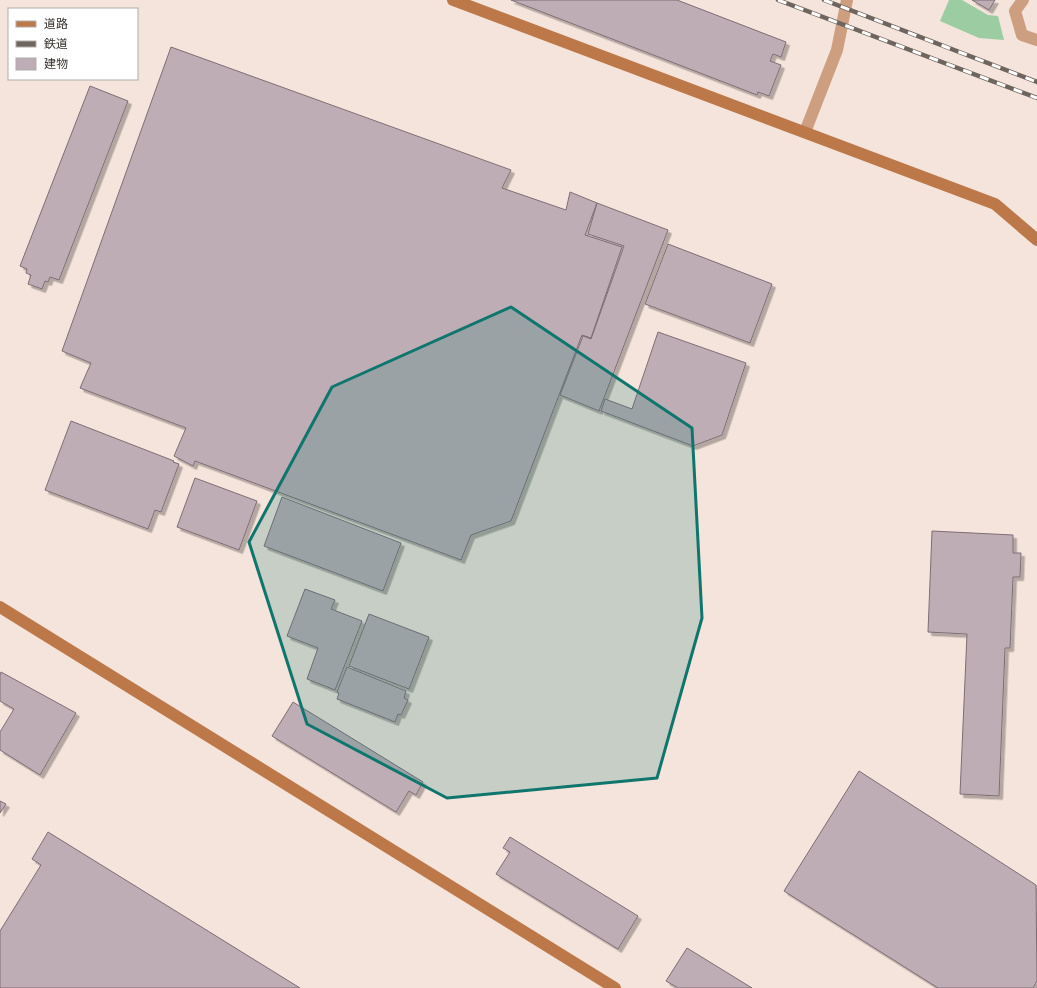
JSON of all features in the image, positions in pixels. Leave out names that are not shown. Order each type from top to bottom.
[{"type":"street","points":[[453,0],[995,204],[1037,240]]},
{"type":"street","points":[[805,132],[837,50],[847,0]]},
{"type":"street","points":[[1023,0],[1015,11],[1022,35],[1037,40]]},
{"type":"street","points":[[0,607],[615,988]]},
{"type":"highlighted area","points":[[511,307],[692,428],[702,618],[657,778],[447,798],[307,724],[249,542],[332,387]]},
{"type":"green space","points":[[949,0],[962,0],[988,15],[998,16],[1004,40],[979,38],[940,21]]},
{"type":"building","points":[[511,0],[677,0],[786,42],[781,57],[773,54],[770,61],[781,65],[769,96],[758,92],[757,95]]},
{"type":"building","points":[[972,0],[995,0],[989,10]]},
{"type":"building","points":[[171,47],[511,170],[502,188],[566,210],[570,192],[597,203],[585,235],[622,247],[591,338],[582,335],[511,521],[471,535],[461,560],[195,461],[193,466],[174,456],[186,428],[80,388],[91,363],[62,351]]},
{"type":"building","points":[[90,86],[128,101],[59,280],[50,277],[48,282],[45,281],[42,289],[28,284],[31,275],[26,273],[27,269],[20,266]]},
{"type":"building","points":[[597,203],[668,230],[599,411],[560,395],[583,336],[591,339],[624,246],[588,234]]},
{"type":"building","points":[[668,244],[772,284],[750,343],[645,304]]},
{"type":"building","points":[[658,332],[746,363],[722,435],[693,446],[601,411],[605,399],[632,409]]},
{"type":"building","points":[[71,421],[179,464],[161,512],[155,510],[148,529],[45,490]]},
{"type":"building","points":[[195,478],[257,501],[239,550],[177,527]]},
{"type":"building","points":[[282,497],[401,543],[383,591],[264,546]]},
{"type":"building","points":[[932,531],[1013,535],[1013,553],[1021,553],[1020,577],[1013,577],[1010,648],[1005,648],[999,796],[960,794],[967,634],[928,632]]},
{"type":"building","points":[[305,589],[335,600],[331,609],[362,621],[335,690],[307,679],[318,648],[287,636]]},
{"type":"building","points":[[369,614],[429,637],[409,689],[349,666]]},
{"type":"building","points":[[347,667],[406,691],[404,698],[408,700],[401,715],[398,714],[395,722],[337,699],[339,693],[337,692]]},
{"type":"building","points":[[1,672],[76,713],[40,775],[0,750],[0,732],[14,709],[0,701]]},
{"type":"building","points":[[293,702],[423,782],[416,795],[409,791],[396,812],[272,736]]},
{"type":"building","points":[[859,771],[1036,885],[1037,981],[1033,988],[938,988],[784,891]]},
{"type":"building","points":[[0,801],[6,804],[0,813]]},
{"type":"building","points":[[48,832],[300,988],[0,988],[0,931],[41,865],[32,859]]},
{"type":"building","points":[[510,837],[638,916],[618,949],[496,874],[510,852],[503,848]]},
{"type":"building","points":[[687,948],[752,988],[678,988],[666,981]]},
{"type":"railway","points":[[778,0],[1037,98]]},
{"type":"railway","points":[[824,0],[1037,82]]}]
